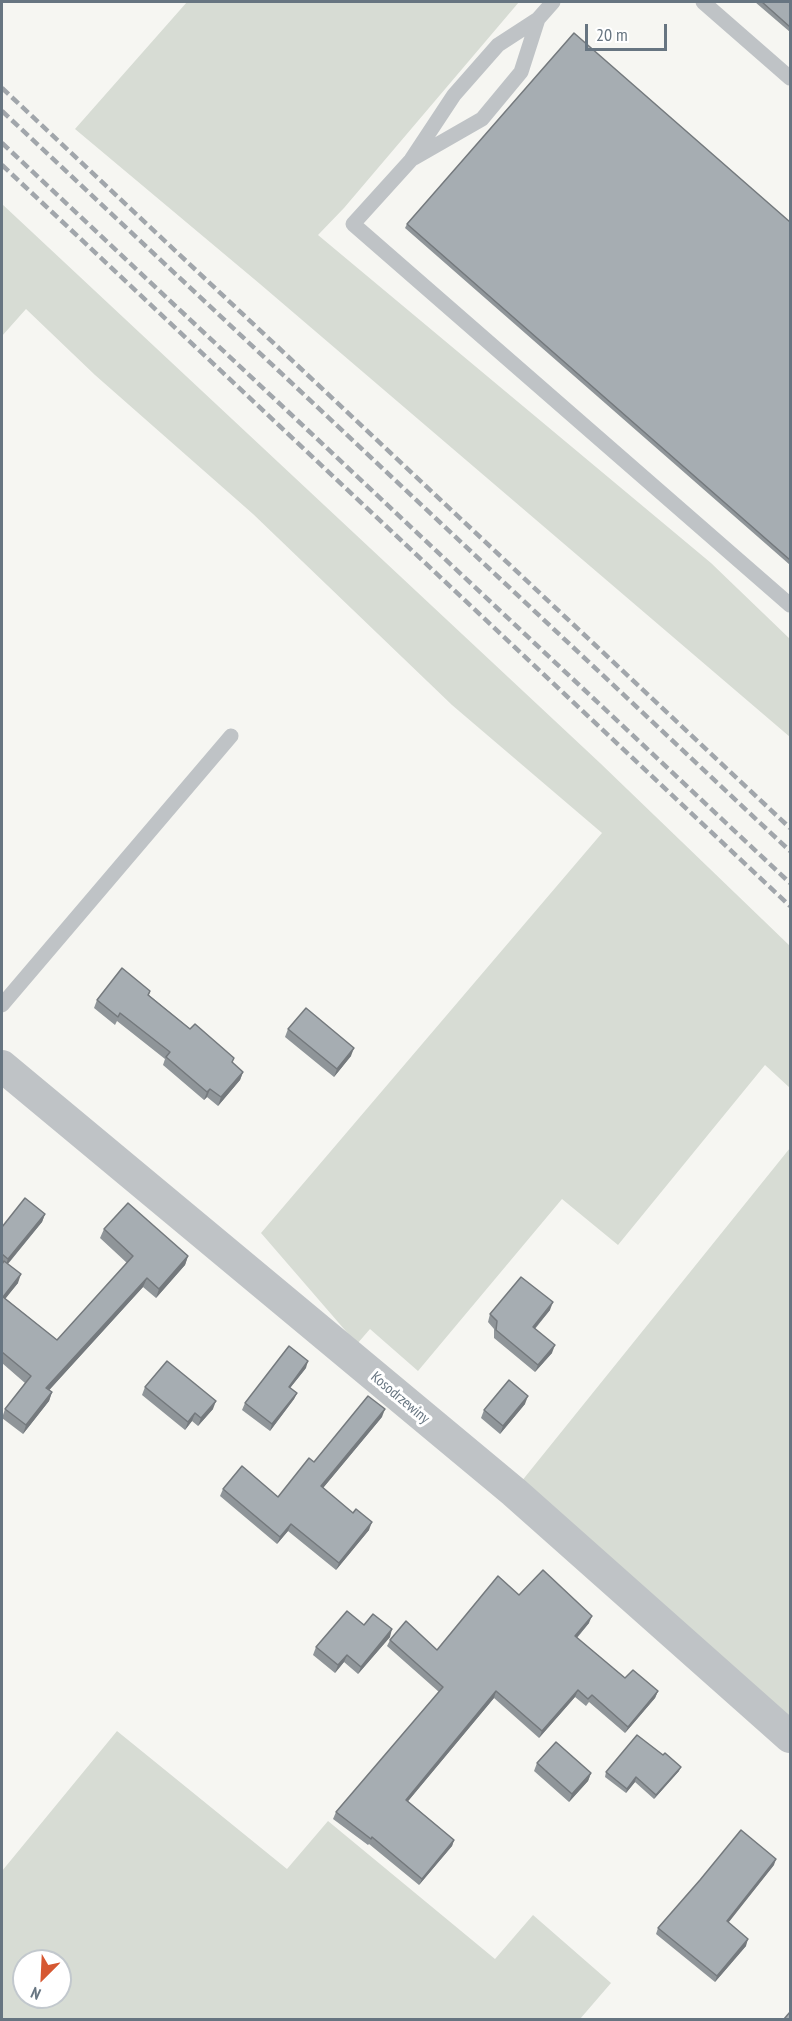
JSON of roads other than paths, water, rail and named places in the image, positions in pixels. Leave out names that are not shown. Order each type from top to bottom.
[{"type":"street","name":"Kosodrzewiny","points":[[2,1066],[514,1492],[790,1737]]},
{"type":"lane","points":[[553,2],[538,19],[498,45],[454,95],[411,160],[353,224],[790,605]]},
{"type":"lane","points":[[703,2],[790,78]]},
{"type":"lane","points":[[411,160],[482,118],[522,72],[538,19]]},
{"type":"lane","points":[[2,1005],[231,736]]},
{"type":"railway","points":[[2,88],[790,828]]},
{"type":"railway","points":[[2,111],[790,851]]},
{"type":"railway","points":[[2,143],[790,883]]},
{"type":"railway","points":[[2,165],[790,906]]}]
